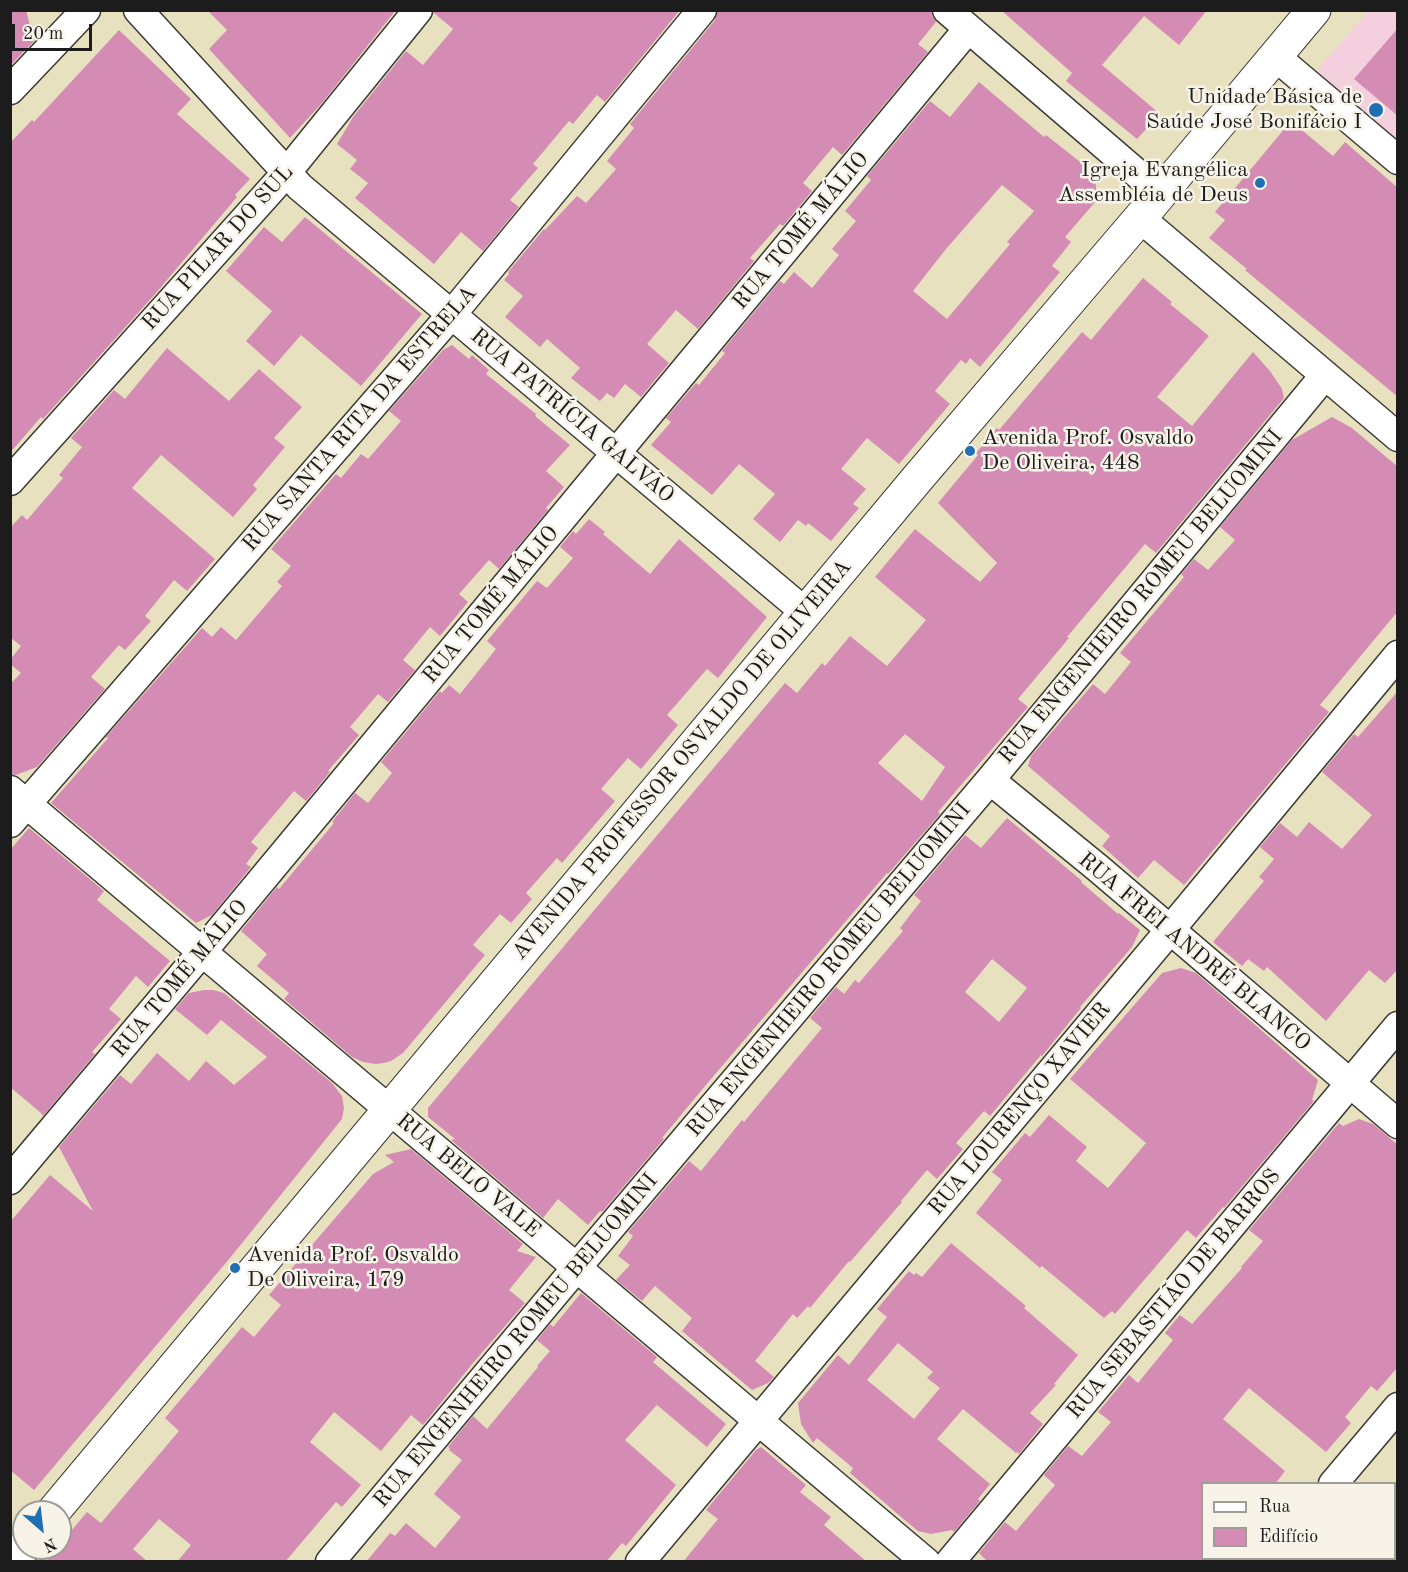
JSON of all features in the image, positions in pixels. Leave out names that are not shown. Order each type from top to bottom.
[{"type":"street","points":[[10,90],[86,10]]},
{"type":"street","name":"RUA PATRÍCIA GALVÃO","points":[[138,10],[300,187],[805,612]]},
{"type":"street","name":"RUA PILAR DO SUL","points":[[10,481],[286,172],[418,10]]},
{"type":"street","name":"RUA SANTA RITA DA ESTRELA","points":[[16,806],[452,314],[702,10]]},
{"type":"street","points":[[947,10],[1161,194]]},
{"type":"street","name":"AVENIDA PROFESSOR OSVALDO DE OLIVEIRA","points":[[63,1500],[805,612],[1161,194],[1312,11]]},
{"type":"street","name":"RUA TOMÉ MÁLIO","points":[[10,1179],[617,454],[968,29]]},
{"type":"street","points":[[1276,57],[1398,160]]},
{"type":"street","points":[[1140,218],[1398,437]]},
{"type":"street","name":"RUA ENGENHEIRO ROMEU BELUOMINI","points":[[330,1562],[990,780],[1325,375]]},
{"type":"street","name":"RUA LOURENÇO XAVIER","points":[[640,1562],[1398,655]]},
{"type":"street","name":"RUA FREI ANDRÉ BLANCO","points":[[990,780],[1099,869],[1398,1124]]},
{"type":"street","name":"RUA BELO VALE","points":[[16,806],[202,952],[927,1562]]},
{"type":"street","name":"RUA SEBASTIÃO DE BARROS","points":[[950,1562],[1398,1026]]},
{"type":"street","points":[[1335,1482],[1398,1407]]},
{"type":"shaded area","name":"Unidade Básica de Saúde José Bonifácio I","points":[[1368,11],[1397,11],[1397,145],[1313,75]]},
{"type":"building","points":[[10,10],[26,10],[34,41],[10,66]]},
{"type":"building","points":[[207,10],[396,10],[322,103],[290,138],[209,49],[227,30]]},
{"type":"building","points":[[434,10],[680,10],[605,102],[597,95],[573,124],[569,121],[533,164],[538,168],[510,200],[519,207],[483,251],[461,232],[434,264],[355,198],[368,183],[350,169],[357,160],[337,144],[353,117],[406,51],[423,65],[453,29],[434,13]]},
{"type":"building","points":[[718,10],[931,10],[936,22],[918,44],[928,52],[842,155],[833,147],[803,183],[812,191],[783,226],[780,224],[750,258],[754,261],[698,329],[676,310],[647,344],[669,363],[641,397],[625,384],[614,398],[607,393],[600,401],[571,378],[580,368],[547,339],[540,347],[505,317],[523,296],[504,280],[544,229],[577,196],[586,203],[616,169],[607,161],[634,128],[630,124],[715,20]]},
{"type":"building","points":[[1001,10],[1207,10],[1179,45],[1144,16],[1102,65],[1160,114],[1137,139],[1066,81],[1072,73]]},
{"type":"building","points":[[1398,28],[1398,116],[1354,79]]},
{"type":"building","points":[[119,30],[191,99],[177,114],[250,179],[156,293],[10,453],[10,143],[32,120],[34,122]]},
{"type":"building","points":[[979,82],[1044,137],[1046,135],[1093,172],[1096,201],[1065,237],[1071,242],[1052,266],[1060,272],[980,367],[970,358],[966,364],[961,360],[935,391],[950,404],[899,464],[867,438],[841,469],[866,489],[853,504],[859,508],[831,541],[808,523],[806,526],[798,520],[780,542],[753,519],[775,494],[739,464],[712,495],[651,445],[671,422],[666,418],[696,383],[699,385],[725,353],[722,351],[780,281],[784,284],[794,272],[812,288],[839,255],[832,249],[856,221],[845,211],[871,180],[867,176],[930,101],[950,117]],"holes":[[[1002,185],[1034,211],[1007,242],[1010,244],[947,319],[913,291]]]},
{"type":"building","points":[[1291,121],[1333,156],[1345,142],[1398,188],[1398,397],[1209,238],[1225,220],[1215,212]]},
{"type":"building","points":[[305,217],[422,314],[361,386],[301,335],[274,366],[246,341],[272,311],[226,271],[264,227],[282,242]]},
{"type":"building","points":[[1143,278],[1209,336],[1157,397],[1192,426],[1253,352],[1270,371],[1282,389],[1284,398],[1156,553],[1145,544],[1067,637],[1069,638],[1018,699],[1028,707],[938,812],[940,814],[705,1086],[662,1138],[664,1139],[602,1212],[600,1211],[588,1225],[558,1199],[543,1218],[451,1140],[455,1139],[428,1117],[428,1108],[785,683],[797,693],[822,663],[825,666],[850,636],[887,666],[926,620],[875,577],[915,529],[980,582],[997,563],[938,503],[997,428],[999,430],[1082,332],[1091,340]],"holes":[[[905,734],[945,767],[922,801],[878,763]]]},
{"type":"building","points":[[452,345],[469,359],[472,355],[489,370],[486,374],[570,445],[546,471],[564,487],[499,569],[489,560],[459,594],[468,602],[440,636],[430,627],[403,660],[415,670],[388,702],[378,694],[350,727],[359,735],[306,801],[294,791],[251,842],[258,848],[246,864],[251,867],[212,915],[196,923],[51,803],[202,628],[212,637],[221,627],[236,640],[282,586],[277,582],[291,566],[271,549],[336,474],[341,478],[361,454],[368,459],[401,421],[389,411],[443,350]]},
{"type":"building","points":[[167,348],[229,401],[259,369],[302,407],[274,438],[285,447],[253,485],[257,489],[233,517],[161,455],[132,488],[215,559],[187,591],[174,580],[145,616],[151,621],[125,650],[119,645],[91,677],[105,689],[37,767],[16,775],[10,774],[10,684],[21,673],[10,664],[10,660],[21,646],[10,637],[10,528],[22,515],[27,520],[63,478],[59,475],[82,447],[71,438],[114,390],[125,399]]},
{"type":"building","points":[[1332,417],[1352,428],[1398,467],[1398,611],[1320,705],[1329,712],[1184,885],[1154,860],[1138,878],[1102,846],[1110,836],[1028,766],[1031,756],[1093,684],[1105,694],[1131,662],[1120,653],[1184,577],[1181,574],[1194,559],[1208,570],[1235,540],[1220,527],[1292,440]]},
{"type":"building","points":[[589,519],[650,574],[679,539],[767,617],[718,678],[707,669],[667,715],[678,725],[641,769],[628,758],[601,789],[615,801],[562,863],[557,858],[526,893],[532,899],[511,923],[500,914],[473,945],[485,955],[403,1053],[384,1063],[363,1062],[352,1057],[284,999],[289,993],[257,966],[267,954],[241,931],[334,823],[332,822],[355,793],[368,803],[392,773],[381,762],[440,691],[442,693],[449,685],[460,694],[496,649],[487,641],[537,581],[547,588],[573,558],[560,547],[573,531],[576,534]]},
{"type":"building","points":[[1398,691],[1398,969],[1385,983],[1369,970],[1326,1021],[1267,967],[1264,971],[1248,959],[1242,966],[1213,942],[1264,881],[1259,877],[1274,859],[1260,847],[1280,823],[1297,837],[1309,822],[1342,849],[1372,815],[1322,772],[1354,734],[1358,737]]},
{"type":"building","points":[[1007,818],[1118,914],[1140,930],[1132,947],[1080,1007],[1042,1056],[990,1116],[984,1111],[956,1143],[963,1149],[937,1179],[927,1170],[810,1308],[808,1306],[797,1318],[793,1314],[755,1361],[774,1377],[768,1383],[752,1390],[682,1331],[692,1318],[655,1286],[642,1301],[616,1280],[630,1265],[618,1256],[633,1236],[628,1232],[689,1161],[701,1171],[742,1120],[744,1122],[822,1028],[810,1018],[836,987],[844,994],[855,980],[859,983],[903,931],[900,928],[921,901],[914,895],[965,835],[981,848]],"holes":[[[992,959],[1027,988],[999,1022],[965,992]]]},
{"type":"building","points":[[29,828],[104,891],[97,900],[170,961],[148,987],[136,976],[109,1009],[121,1019],[92,1052],[95,1054],[43,1116],[10,1087],[10,850]]},
{"type":"building","points":[[1181,968],[1196,973],[1318,1080],[1312,1100],[1314,1101],[1196,1238],[1187,1230],[1115,1314],[1112,1311],[1104,1318],[1042,1266],[1040,1268],[976,1213],[1002,1180],[992,1172],[1025,1133],[1030,1137],[1049,1115],[1087,1147],[1076,1161],[1108,1188],[1146,1143],[1070,1079],[1162,973]]},
{"type":"building","points":[[204,990],[224,993],[332,1083],[342,1096],[344,1108],[342,1119],[230,1258],[34,1490],[10,1470],[10,1222],[50,1175],[93,1211],[59,1147],[120,1075],[131,1084],[157,1053],[189,1081],[206,1061],[234,1085],[267,1057],[221,1020],[207,1035],[175,1009],[189,993]]},
{"type":"building","points":[[1359,1119],[1373,1124],[1398,1145],[1398,1367],[1377,1391],[1371,1386],[1345,1417],[1351,1423],[1326,1452],[1249,1388],[1223,1419],[1285,1471],[1277,1482],[1201,1482],[1201,1560],[1203,1562],[988,1562],[979,1553],[1005,1522],[1016,1531],[1055,1485],[1044,1475],[1068,1446],[1082,1456],[1111,1422],[1098,1412],[1129,1375],[1138,1383],[1173,1340],[1165,1333],[1180,1315],[1192,1324],[1242,1268],[1263,1241],[1249,1230],[1339,1123],[1343,1126]]},
{"type":"building","points":[[411,1149],[523,1244],[517,1251],[536,1257],[509,1290],[525,1303],[423,1425],[411,1415],[381,1451],[334,1412],[310,1442],[361,1485],[342,1507],[336,1502],[285,1562],[177,1562],[191,1545],[159,1519],[133,1549],[148,1562],[46,1562],[48,1560],[72,1560],[72,1530],[87,1512],[101,1523],[179,1431],[165,1418],[242,1327],[254,1337],[281,1305],[269,1295],[373,1174],[394,1162],[385,1155]]},
{"type":"building","points":[[951,1243],[1026,1306],[1024,1308],[1078,1355],[1054,1384],[1056,1385],[1030,1413],[1043,1424],[1019,1454],[963,1409],[937,1439],[990,1484],[978,1499],[980,1501],[954,1532],[952,1530],[931,1534],[918,1531],[907,1522],[850,1473],[853,1468],[817,1438],[813,1443],[801,1424],[798,1403],[838,1355],[849,1365],[887,1317],[877,1309],[909,1271],[922,1277]],"holes":[[[898,1343],[933,1372],[927,1378],[940,1388],[914,1419],[867,1380]]]},
{"type":"building","points":[[581,1293],[657,1357],[653,1362],[726,1424],[707,1447],[657,1405],[625,1440],[676,1485],[626,1546],[622,1543],[606,1562],[366,1562],[390,1533],[395,1536],[406,1523],[435,1548],[461,1517],[434,1494],[462,1460],[448,1447],[473,1416],[487,1429],[550,1351],[537,1340],[550,1324],[553,1327]]},
{"type":"building","points":[[761,1447],[806,1485],[800,1492],[831,1517],[824,1525],[867,1562],[683,1562],[718,1519],[706,1510]]},
{"type":"place","name":"Unidade Básica de Saúde José Bonifácio I","points":[[1376,110]]},
{"type":"place","name":"Igreja Evangélica Assembléia de Deus","points":[[1260,183]]},
{"type":"place","name":"Avenida Prof. Osvaldo De Oliveira, 448","points":[[970,451]]},
{"type":"place","name":"Avenida Prof. Osvaldo De Oliveira, 179","points":[[235,1268]]}]
